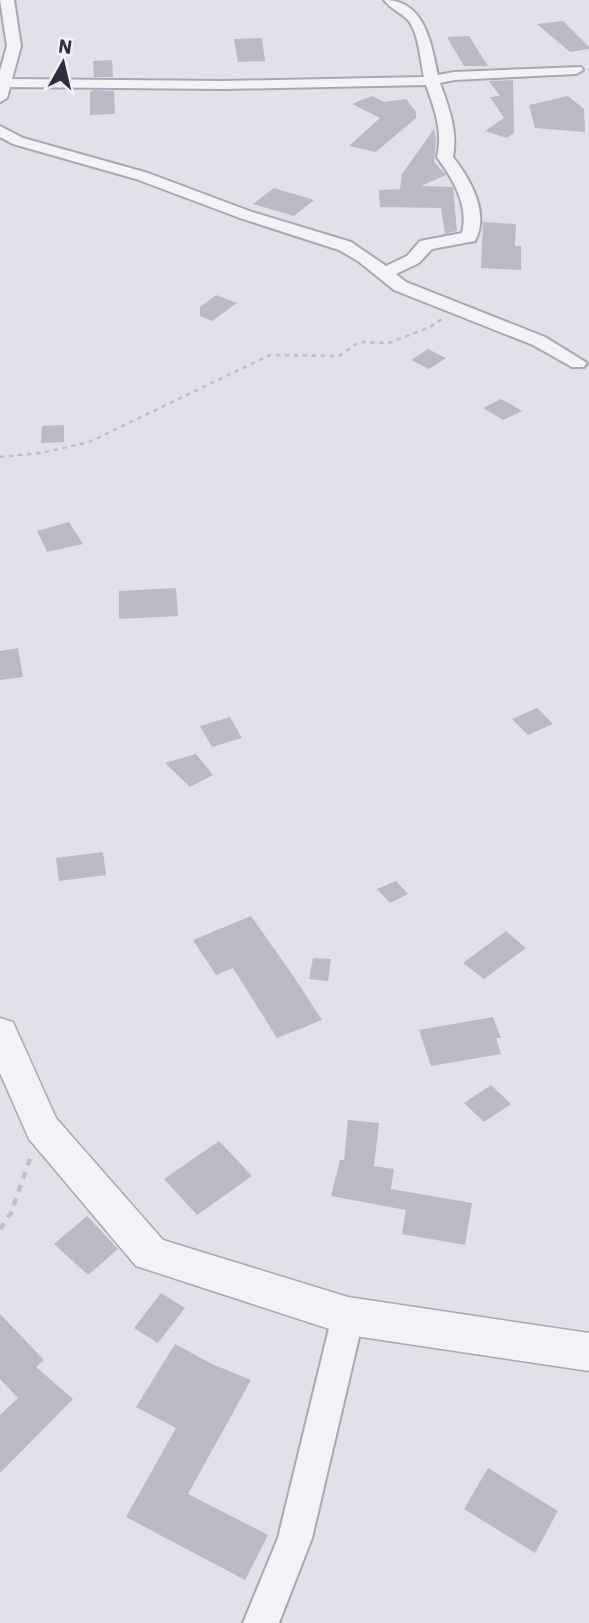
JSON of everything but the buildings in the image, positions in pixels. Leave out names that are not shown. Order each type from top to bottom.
[{"type":"street","points":[[0,99],[14,46],[7,0]]},
{"type":"street","points":[[383,273],[410,262],[421,254],[426,245],[469,237],[472,228],[464,184],[445,157],[448,142],[444,114],[432,81],[423,39],[412,16],[398,8],[391,0]]},
{"type":"street","points":[[6,83],[224,85],[432,81],[454,76],[576,70]]},
{"type":"street","points":[[0,131],[18,141],[142,176],[246,215],[345,246],[400,286],[539,341],[578,363]]},
{"type":"street","points":[[0,1032],[42,1128],[150,1254],[348,1316],[589,1352]]},
{"type":"street","points":[[261,1623],[295,1538],[348,1316]]},
{"type":"path","points":[[0,457],[41,453],[89,442],[270,355],[339,356],[359,342],[389,343],[430,327],[458,309]]},
{"type":"path","points":[[0,1229],[11,1213],[42,1128]]}]
